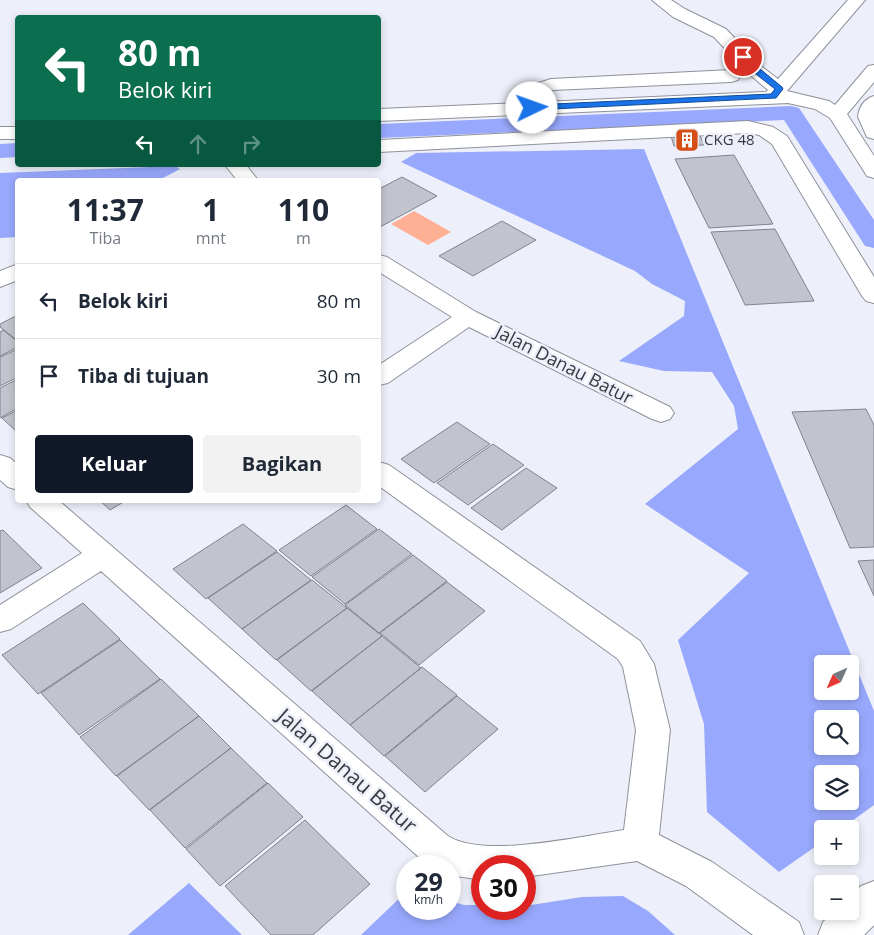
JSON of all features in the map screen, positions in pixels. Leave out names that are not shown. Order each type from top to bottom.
[{"type":"street","points":[[660,0],[679,13],[720,33],[776,92]]},
{"type":"street","points":[[776,92],[857,0]]},
{"type":"street","points":[[837,114],[874,70]]},
{"type":"street","points":[[532,108],[530,96],[536,90],[551,86],[731,76]]},
{"type":"street","points":[[381,115],[532,108],[776,92],[822,105],[837,114],[874,172]]},
{"type":"street","points":[[848,131],[873,131],[867,120],[867,110],[874,102]]},
{"type":"street","points":[[381,146],[748,128],[766,131],[780,140],[874,296]]},
{"type":"street","points":[[0,134],[15,133]]},
{"type":"street","points":[[236,167],[246,178]]},
{"type":"street","name":"Jalan Danau Batur","points":[[381,263],[468,317],[661,414]]},
{"type":"street","points":[[0,280],[15,272]]},
{"type":"street","points":[[381,376],[468,317]]},
{"type":"street","points":[[0,465],[15,478]]},
{"type":"street","points":[[381,473],[629,650],[638,664],[652,730],[640,844],[699,874],[785,935]]},
{"type":"street","name":"Jalan Danau Batur","points":[[43,503],[435,848],[452,858],[483,863],[534,860],[640,844]]},
{"type":"street","points":[[0,620],[102,556]]},
{"type":"street","points":[[837,935],[874,899]]},
{"type":"shaded area","points":[[414,211],[451,232],[428,245],[391,224]]},
{"type":"water","points":[[644,149],[851,655],[814,655],[814,700],[859,700],[859,674],[874,711],[874,805],[853,820],[814,820],[814,848],[779,872],[707,812],[704,724],[678,640],[749,573],[645,504],[738,429],[734,406],[712,372],[664,371],[619,361],[684,316],[685,301],[652,284],[635,271],[401,162],[416,153]]},
{"type":"water","points":[[150,167],[177,167],[180,169],[163,178],[15,178],[15,237],[0,238],[0,173]]},
{"type":"water","points":[[189,883],[242,935],[128,935]]},
{"type":"water","points":[[623,896],[648,911],[675,935],[361,935],[396,902],[396,920],[461,920],[461,904],[471,905],[471,920],[536,920],[536,904],[582,897]]},
{"type":"building","name":"CKG 48","points":[[700,135],[704,145],[674,146],[671,136]]},
{"type":"building","points":[[734,155],[773,224],[709,228],[675,159]]},
{"type":"building","points":[[402,177],[437,196],[381,226],[381,188]]},
{"type":"building","points":[[502,221],[536,240],[473,276],[439,256]]},
{"type":"building","points":[[775,229],[814,301],[745,305],[711,232]]},
{"type":"building","points":[[15,316],[15,339],[0,327],[0,324]]},
{"type":"building","points":[[3,330],[15,340],[15,348],[0,356],[0,332]]},
{"type":"building","points":[[15,350],[15,378],[0,386],[0,357]]},
{"type":"building","points":[[15,380],[15,410],[0,418],[0,388]]},
{"type":"building","points":[[866,409],[874,425],[874,547],[850,548],[792,412]]},
{"type":"building","points":[[15,412],[15,430],[2,418]]},
{"type":"building","points":[[457,422],[490,444],[434,483],[401,459]]},
{"type":"building","points":[[493,444],[524,465],[468,505],[437,483]]},
{"type":"building","points":[[526,468],[557,488],[502,530],[471,508]]},
{"type":"building","points":[[102,503],[122,503],[110,510]]},
{"type":"building","points":[[346,505],[377,529],[311,576],[279,550]]},
{"type":"building","points":[[243,524],[277,551],[206,599],[173,569]]},
{"type":"building","points":[[379,529],[412,554],[345,604],[312,577]]},
{"type":"building","points":[[3,530],[42,568],[0,593],[0,531]]},
{"type":"building","points":[[277,552],[311,580],[242,629],[208,598]]},
{"type":"building","points":[[413,555],[447,581],[379,633],[345,605]]},
{"type":"building","points":[[874,560],[874,596],[858,561]]},
{"type":"building","points":[[312,580],[347,608],[276,660],[242,629]]},
{"type":"building","points":[[447,582],[485,611],[419,665],[380,633]]},
{"type":"building","points":[[83,603],[120,639],[38,694],[2,655]]},
{"type":"building","points":[[347,608],[382,636],[311,691],[277,660]]},
{"type":"building","points":[[382,636],[421,668],[350,725],[312,691]]},
{"type":"building","points":[[120,640],[160,679],[79,735],[41,693]]},
{"type":"building","points":[[422,667],[457,695],[384,756],[350,725]]},
{"type":"building","points":[[161,679],[199,716],[116,776],[80,737]]},
{"type":"building","points":[[457,696],[498,729],[425,792],[385,756]]},
{"type":"building","points":[[199,716],[231,748],[149,810],[117,776]]},
{"type":"building","points":[[231,748],[267,783],[185,848],[150,810]]},
{"type":"building","points":[[268,783],[303,817],[220,886],[186,849]]},
{"type":"building","points":[[305,820],[370,884],[313,935],[271,935],[225,886]]},
{"type":"waterway","points":[[381,131],[791,113],[874,240]]},
{"type":"waterway","points":[[0,151],[15,150]]},
{"type":"place","name":"CKG 48","points":[[687,140]]},
{"type":"route","points":[[532,108],[773,96],[779,89],[755,70],[743,57]]}]
